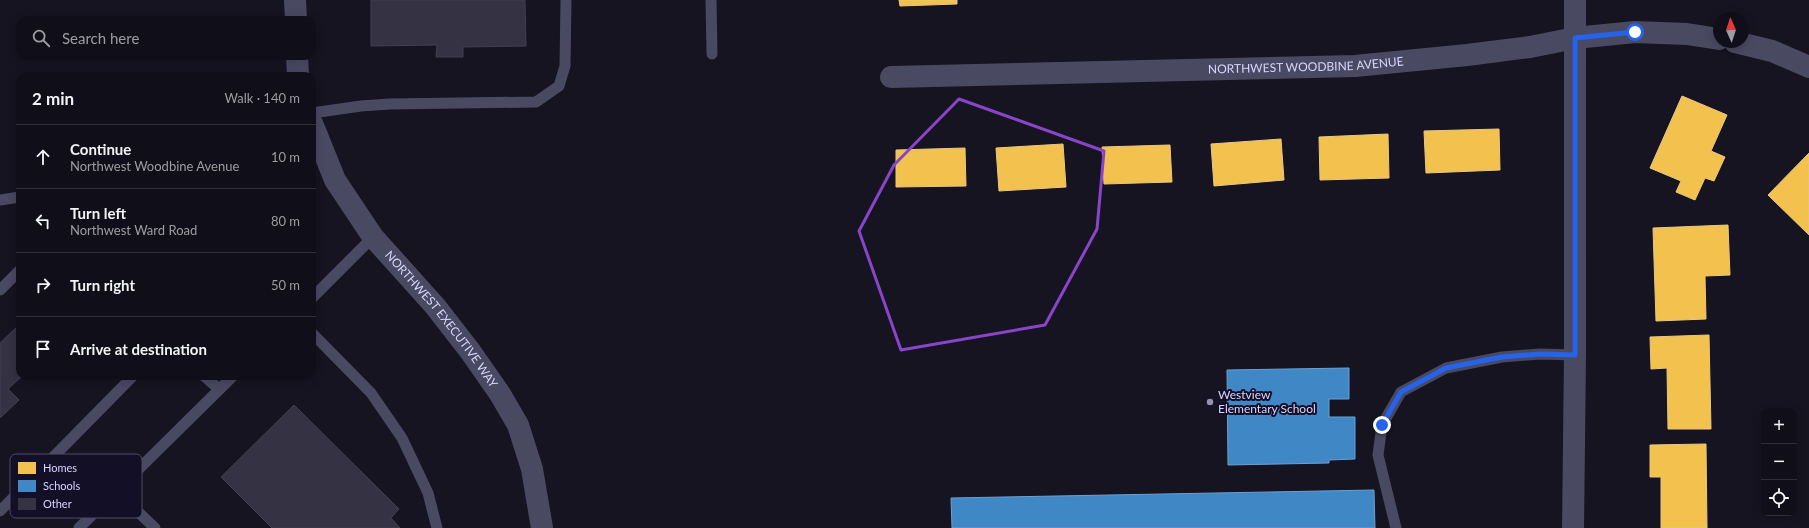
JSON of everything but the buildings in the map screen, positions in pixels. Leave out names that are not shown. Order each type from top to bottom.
[{"type":"street","points":[[295,0],[296,16]]},
{"type":"street","points":[[1574,528],[1575,0]]},
{"type":"street","name":"NORTHWEST WOODBINE AVENUE","points":[[891,77],[1355,66],[1467,55],[1530,47],[1575,38],[1635,32],[1686,34],[1713,38]]},
{"type":"street","points":[[1749,45],[1772,51],[1809,67]]},
{"type":"street","points":[[297,60],[298,72]]},
{"type":"street","name":"NORTHWEST EXECUTIVE WAY","points":[[316,132],[335,180],[373,237],[435,306],[457,334],[500,394],[518,425],[532,469],[542,528]]},
{"type":"lane","points":[[316,112],[361,106],[390,104],[536,102],[559,86],[565,66],[566,0]]},
{"type":"lane","points":[[711,0],[712,54]]},
{"type":"lane","points":[[0,200],[16,198]]},
{"type":"lane","points":[[316,294],[373,237]]},
{"type":"lane","points":[[0,290],[16,274]]},
{"type":"lane","points":[[316,337],[371,392],[402,438],[428,493],[437,528]]},
{"type":"lane","points":[[1396,528],[1378,455],[1382,425],[1401,392],[1446,368],[1502,357],[1540,354],[1575,355]]},
{"type":"lane","points":[[56,454],[129,380]]},
{"type":"lane","points":[[209,380],[219,389]]},
{"type":"lane","points":[[142,465],[229,380]]},
{"type":"lane","points":[[0,511],[10,501]]},
{"type":"lane","points":[[142,516],[155,528]]},
{"type":"lane","points":[[79,528],[89,518]]},
{"type":"highlighted area","points":[[959,99],[1104,151],[1097,229],[1045,325],[901,350],[859,231],[894,165]]},
{"type":"place","name":"Westview Elementary School","points":[[1210,402]]},
{"type":"route","points":[[1382,425],[1401,392],[1446,368],[1502,357],[1540,354],[1575,355],[1575,38],[1635,32]]}]
